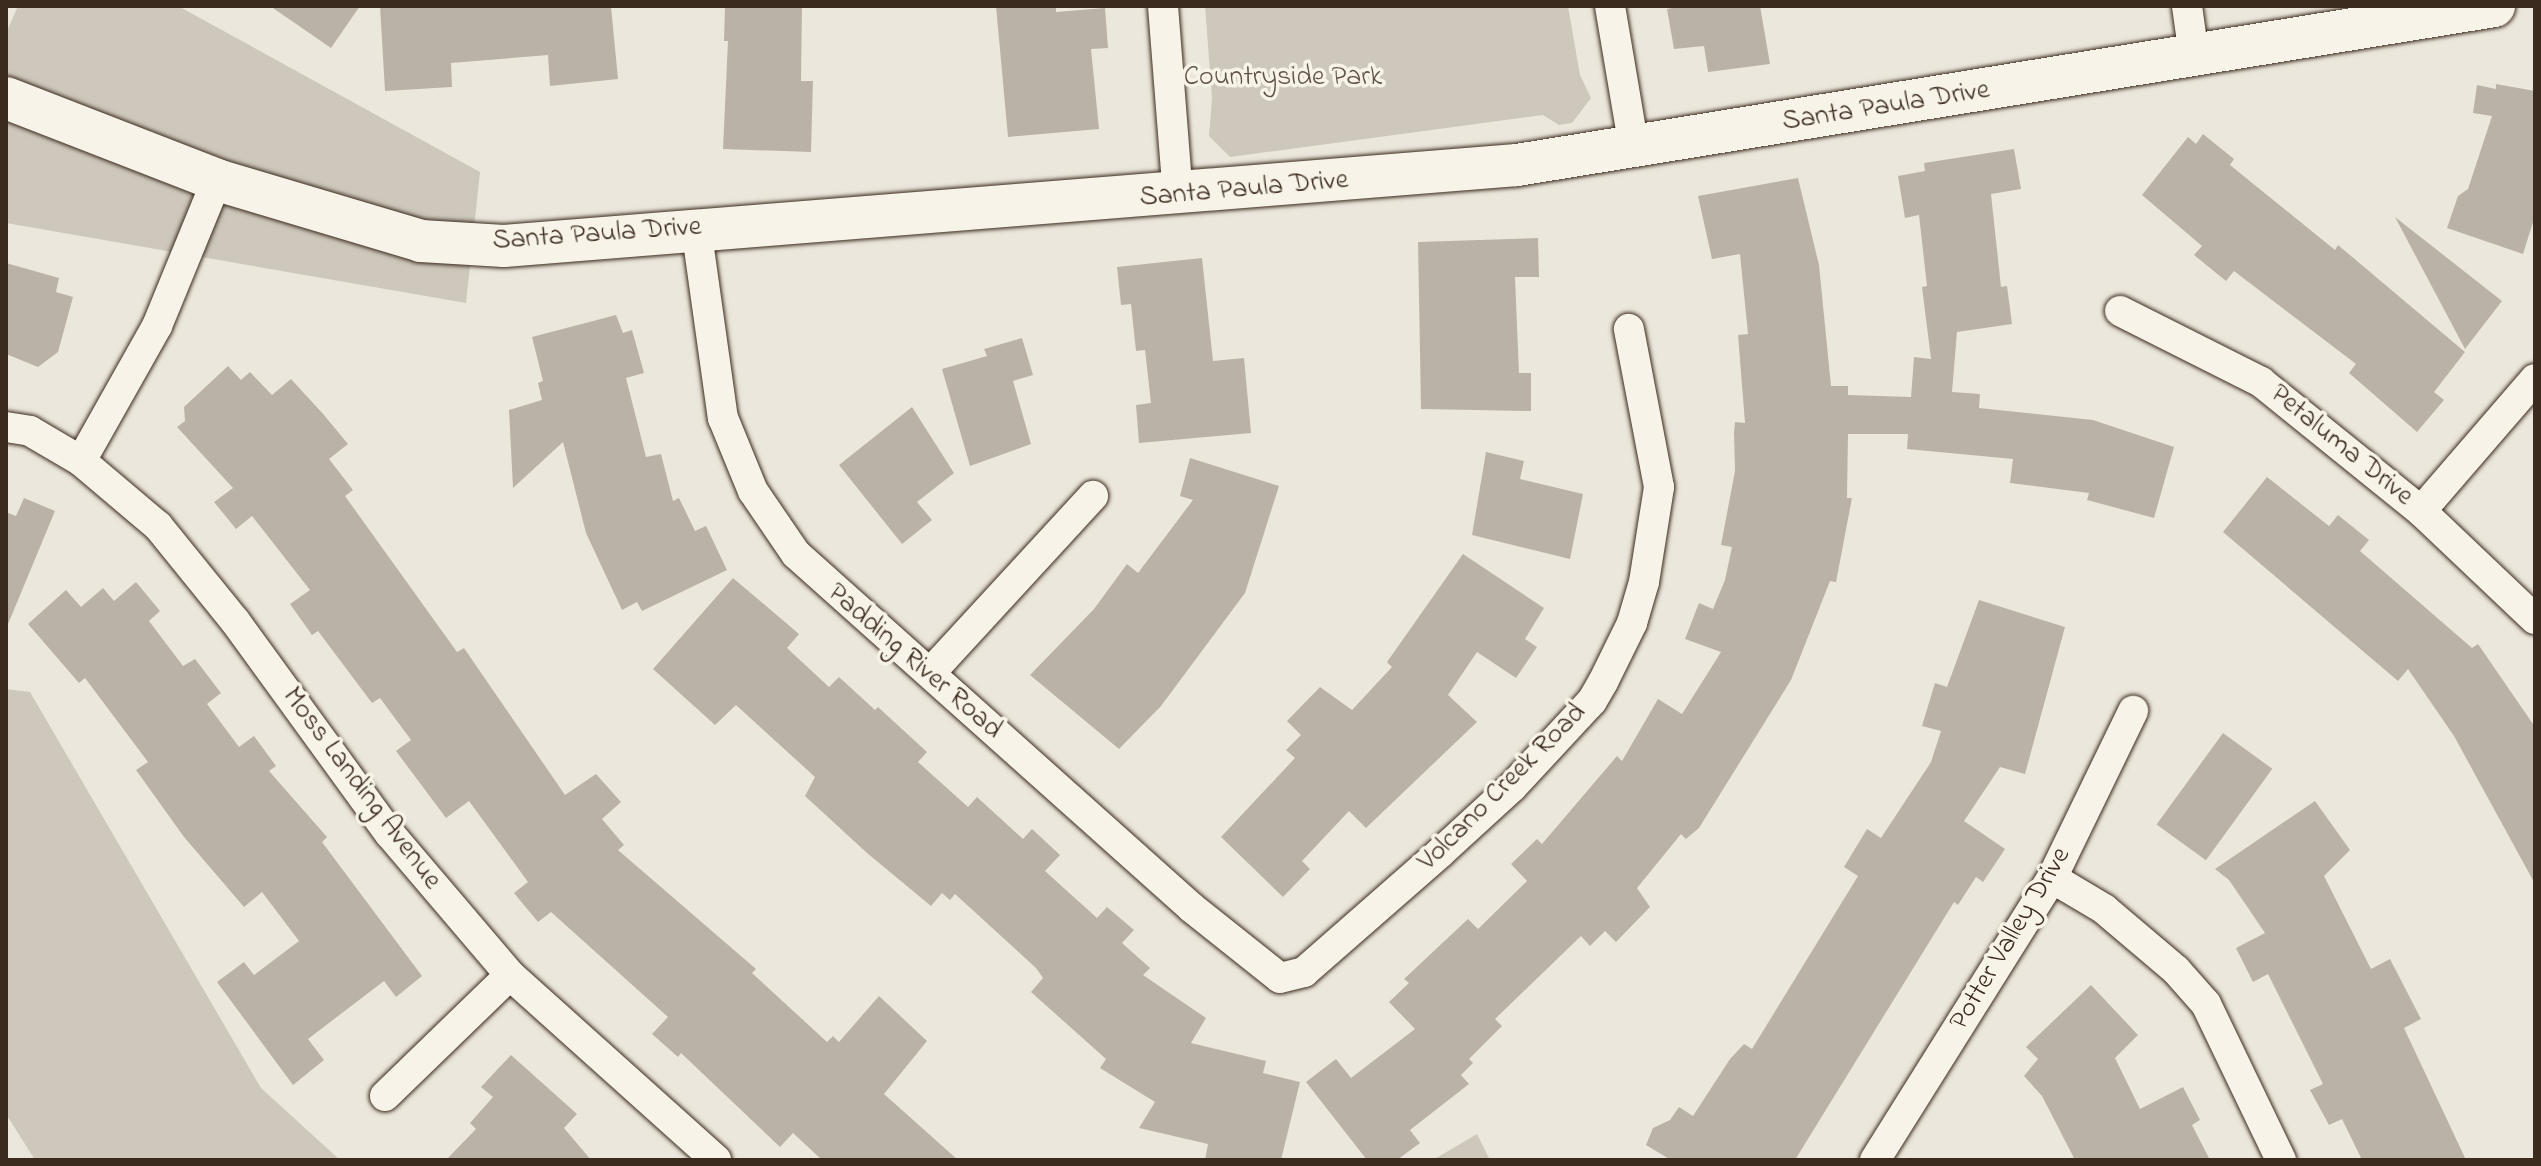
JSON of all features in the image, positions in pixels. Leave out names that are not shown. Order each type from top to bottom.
[{"type":"street","points":[[1163,6],[1178,195]]},
{"type":"street","points":[[1610,6],[1634,148]]},
{"type":"street","points":[[2187,6],[2194,56]]},
{"type":"street","name":"Santa Paula Drive","points":[[6,98],[217,180],[421,241],[504,246],[696,227],[1178,195],[1517,165],[2494,6]]},
{"type":"street","points":[[81,461],[157,326],[217,180]]},
{"type":"street","name":"Padding River Road","points":[[696,227],[718,394],[753,491],[817,577],[932,671],[1255,962],[1280,978],[1304,972]]},
{"type":"street","name":"Petaluma Drive","points":[[2120,311],[2261,382],[2421,511],[2535,619]]},
{"type":"street","name":"Volcano Creek Road","points":[[1304,972],[1512,787],[1592,701],[1613,661],[1644,582],[1659,487],[1629,329]]},
{"type":"street","points":[[2421,511],[2535,379]]},
{"type":"street","name":"Moss Landing Avenue","points":[[6,427],[30,431],[81,461],[158,526],[200,575],[390,834],[510,975],[716,1160]]},
{"type":"street","points":[[932,671],[1093,496]]},
{"type":"street","name":"Potter Valley Drive","points":[[1875,1160],[2052,878],[2133,711]]},
{"type":"street","points":[[2052,878],[2104,909],[2176,970],[2206,1004],[2281,1160]]},
{"type":"street","points":[[385,1096],[510,975]]},
{"type":"green space","points":[[18,6],[178,6],[480,172],[466,303],[6,223],[6,33]]},
{"type":"green space","name":"Countryside Park","points":[[1205,6],[1568,6],[1580,75],[1591,98],[1572,123],[1559,125],[1543,115],[1230,157],[1209,136],[1212,98]]},
{"type":"green space","points":[[6,689],[30,692],[261,1088],[340,1160],[35,1160],[6,1114]]},
{"type":"green space","points":[[1477,1134],[1490,1160],[1433,1160]]},
{"type":"building","points":[[270,6],[360,6],[331,48]]},
{"type":"building","points":[[380,6],[611,6],[618,79],[550,86],[548,55],[451,63],[452,87],[385,91]]},
{"type":"building","points":[[725,6],[802,6],[801,81],[813,81],[811,152],[723,149],[728,41],[724,41]]},
{"type":"building","points":[[996,6],[1056,6],[1056,12],[1105,8],[1108,48],[1091,49],[1099,129],[1008,137]]},
{"type":"building","points":[[1684,6],[1760,6],[1770,64],[1708,72],[1704,46],[1674,49],[1667,9]]},
{"type":"building","points":[[2496,84],[2535,91],[2535,216],[2523,254],[2447,228],[2458,196],[2468,189],[2492,116],[2473,113],[2477,85],[2496,89]]},
{"type":"building","points":[[2203,134],[2234,159],[2230,165],[2335,250],[2338,245],[2465,352],[2434,392],[2444,400],[2417,432],[2349,373],[2356,364],[2234,271],[2226,281],[2194,255],[2202,246],[2142,195],[2188,137],[2196,144]]},
{"type":"building","points":[[2014,149],[2021,189],[1991,194],[2001,287],[2007,286],[2012,324],[1957,332],[1952,392],[1980,394],[1979,408],[2093,420],[2174,447],[2154,518],[2087,500],[2089,493],[2010,483],[2013,459],[1907,449],[1908,434],[1848,434],[1847,498],[1852,498],[1836,582],[1830,581],[1791,680],[1699,828],[1686,839],[1681,834],[1637,888],[1650,907],[1616,942],[1605,931],[1590,946],[1581,936],[1495,1019],[1502,1026],[1469,1059],[1473,1063],[1461,1075],[1469,1084],[1410,1130],[1420,1143],[1397,1160],[1367,1160],[1306,1082],[1336,1059],[1351,1078],[1415,1029],[1389,1002],[1409,983],[1404,979],[1468,919],[1478,929],[1527,881],[1511,864],[1537,839],[1542,844],[1617,756],[1622,761],[1658,699],[1682,714],[1721,652],[1685,639],[1699,603],[1713,609],[1725,580],[1732,547],[1721,545],[1735,471],[1735,422],[1745,423],[1738,335],[1748,334],[1740,254],[1712,259],[1698,196],[1798,178],[1819,265],[1831,386],[1848,386],[1848,395],[1911,397],[1914,357],[1931,359],[1922,287],[1927,286],[1919,215],[1905,218],[1898,176],[1925,171],[1924,163]]},
{"type":"building","points":[[2395,217],[2502,301],[2465,349]]},
{"type":"building","points":[[1538,238],[1539,277],[1515,277],[1519,373],[1531,373],[1531,411],[1421,409],[1418,242]]},
{"type":"building","points":[[1202,258],[1213,361],[1244,358],[1251,433],[1139,443],[1136,405],[1151,403],[1145,350],[1136,351],[1131,304],[1121,305],[1117,267]]},
{"type":"building","points":[[6,263],[59,278],[56,292],[73,297],[58,352],[38,367],[6,354]]},
{"type":"building","points":[[616,315],[623,333],[632,330],[644,373],[626,378],[646,457],[661,454],[673,501],[679,498],[695,531],[706,526],[727,570],[642,611],[637,602],[622,610],[586,533],[563,442],[513,488],[509,410],[542,400],[538,383],[543,381],[532,337]]},
{"type":"building","points":[[1022,338],[1033,375],[1013,381],[1031,444],[970,466],[942,369],[987,356],[984,349]]},
{"type":"building","points":[[228,366],[241,380],[250,372],[272,395],[291,379],[348,444],[329,459],[353,490],[345,496],[457,652],[464,648],[565,795],[596,774],[621,802],[602,819],[624,845],[618,850],[756,969],[752,973],[827,1042],[833,1036],[839,1042],[879,996],[927,1041],[884,1094],[958,1160],[822,1160],[793,1133],[780,1147],[681,1053],[678,1057],[652,1034],[668,1017],[551,912],[538,922],[514,893],[528,882],[469,801],[446,818],[396,751],[411,740],[380,698],[372,703],[318,631],[312,635],[290,604],[310,590],[252,516],[236,529],[214,502],[233,488],[177,427],[185,421],[184,407]]},
{"type":"building","points":[[912,407],[954,473],[917,502],[932,520],[902,544],[839,465]]},
{"type":"building","points":[[1486,452],[1524,461],[1520,479],[1583,494],[1570,559],[1472,535]]},
{"type":"building","points":[[1190,458],[1279,486],[1245,593],[1161,706],[1119,749],[1030,675],[1094,609],[1127,564],[1138,573],[1193,500],[1180,496]]},
{"type":"building","points":[[2267,477],[2329,526],[2338,515],[2369,540],[2360,551],[2472,648],[2478,644],[2535,727],[2535,884],[2454,736],[2408,669],[2398,681],[2223,532]]},
{"type":"building","points":[[24,498],[55,511],[6,629],[6,512],[16,516]]},
{"type":"building","points":[[1463,554],[1544,608],[1525,639],[1537,647],[1516,678],[1477,652],[1448,695],[1477,722],[1366,828],[1349,811],[1302,861],[1310,869],[1283,897],[1221,837],[1295,758],[1286,750],[1301,735],[1287,721],[1320,687],[1352,710],[1392,667],[1387,662]]},
{"type":"building","points":[[733,578],[799,634],[787,648],[829,687],[839,677],[875,710],[878,707],[927,752],[918,762],[968,807],[977,797],[1023,839],[1032,829],[1060,855],[1045,871],[1097,918],[1107,907],[1134,930],[1122,943],[1150,968],[1143,975],[1206,1018],[1191,1043],[1266,1061],[1263,1073],[1300,1082],[1281,1160],[1205,1160],[1208,1144],[1139,1128],[1155,1102],[1100,1068],[1106,1059],[1031,992],[1043,978],[1036,968],[955,894],[950,900],[942,893],[931,906],[867,853],[805,796],[815,777],[736,705],[715,725],[653,669]]},
{"type":"building","points":[[136,582],[160,611],[149,621],[183,666],[195,659],[221,693],[207,704],[239,747],[254,736],[276,766],[269,771],[327,837],[322,842],[422,976],[396,997],[384,981],[308,1039],[324,1060],[293,1085],[217,982],[244,962],[254,975],[299,941],[262,892],[244,907],[184,837],[136,770],[148,762],[85,678],[79,683],[28,624],[66,590],[81,607],[103,588],[114,601]]},
{"type":"building","points":[[1979,600],[2065,627],[2025,774],[2000,767],[1964,821],[2005,849],[1983,882],[1976,877],[1958,905],[1954,902],[1795,1160],[1671,1160],[1646,1145],[1653,1128],[1670,1120],[1679,1107],[1693,1116],[1730,1059],[1744,1044],[1752,1049],[1858,876],[1844,867],[1867,829],[1881,838],[1931,762],[1941,731],[1922,726],[1935,683],[1947,687]]},
{"type":"building","points":[[2223,733],[2272,769],[2206,860],[2157,824]]},
{"type":"building","points":[[2315,801],[2350,850],[2324,876],[2371,969],[2390,959],[2421,1019],[2404,1028],[2466,1160],[2362,1160],[2342,1119],[2329,1125],[2310,1090],[2323,1084],[2268,974],[2253,982],[2236,948],[2265,933],[2229,880],[2215,869]]},
{"type":"building","points":[[2091,985],[2138,1035],[2115,1058],[2140,1109],[2183,1087],[2200,1120],[2192,1125],[2210,1160],[2075,1160],[2042,1096],[2024,1076],[2038,1059],[2026,1047]]},
{"type":"building","points":[[511,1055],[577,1114],[564,1128],[591,1160],[446,1160],[476,1129],[470,1123],[493,1097],[481,1087]]}]
